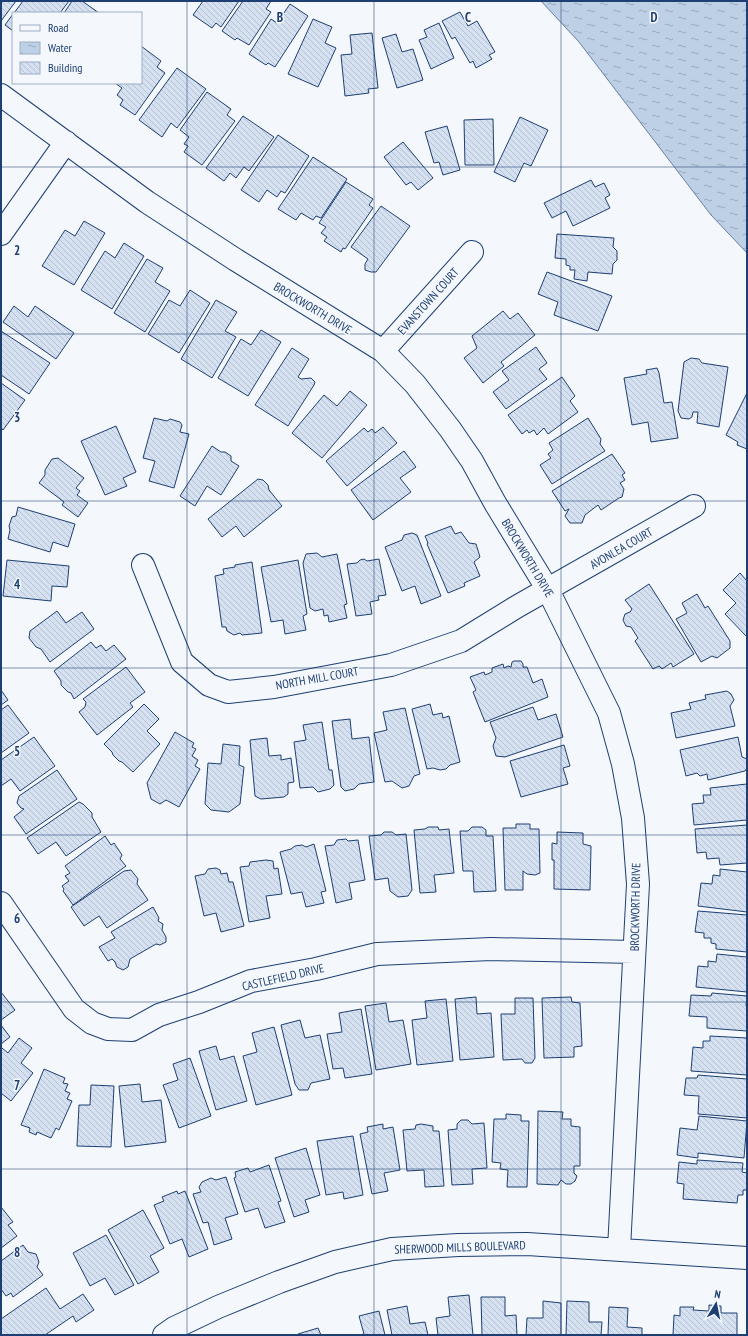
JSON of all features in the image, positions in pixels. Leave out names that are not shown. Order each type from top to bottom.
[{"type":"street","name":"BROCKWORTH DRIVE","points":[[1,95],[147,202],[236,260],[383,351],[415,384],[450,429],[472,461],[495,503],[548,590],[609,713],[623,764],[633,818],[638,884],[619,1249]]},
{"type":"street","points":[[1,234],[66,142]]},
{"type":"street","name":"EVANSTOWN COURT","points":[[383,351],[472,252]]},
{"type":"street","name":"AVONLEA COURT","points":[[548,590],[694,506]]},
{"type":"street","name":"NORTH MILL COURT","points":[[143,565],[182,662],[209,685],[228,692],[274,687],[391,665],[461,641],[518,606],[548,590]]},
{"type":"street","name":"CASTLEFIELD DRIVE","points":[[1,903],[74,1009],[92,1023],[108,1029],[132,1030],[159,1015],[199,1002],[252,981],[316,970],[377,954],[491,949],[634,952]]},
{"type":"street","name":"SHERWOOD MILLS BOULEVARD","points":[[164,1335],[174,1328],[218,1307],[279,1282],[335,1262],[392,1249],[458,1245],[527,1244],[747,1258]]},
{"type":"water","points":[[541,1],[747,1],[747,253],[711,215],[579,42]]},
{"type":"building","points":[[1,1],[16,1],[1,21]]},
{"type":"building","points":[[23,1],[69,1],[61,12],[15,12]]},
{"type":"building","points":[[72,1],[82,1],[98,12],[65,12]]},
{"type":"building","points":[[203,1],[239,1],[221,27],[216,23],[212,28],[193,15]]},
{"type":"building","points":[[243,1],[271,1],[266,9],[271,12],[249,45],[237,38],[235,40],[222,31]]},
{"type":"building","points":[[290,4],[308,16],[275,67],[268,63],[266,65],[249,54],[271,19],[277,23]]},
{"type":"building","points":[[460,12],[468,26],[477,21],[495,52],[489,55],[492,59],[476,68],[473,61],[470,63],[455,37],[452,39],[442,21]]},
{"type":"building","points":[[12,15],[12,30],[5,25]]},
{"type":"building","points":[[313,19],[332,27],[325,43],[336,48],[318,87],[288,74]]},
{"type":"building","points":[[439,23],[454,58],[431,69],[419,40],[427,37],[424,30]]},
{"type":"building","points":[[372,33],[378,88],[368,89],[369,93],[345,96],[341,55],[352,54],[350,35]]},
{"type":"building","points":[[396,34],[402,52],[413,49],[423,80],[397,88],[382,38]]},
{"type":"building","points":[[142,47],[161,61],[157,67],[165,73],[135,115],[120,105],[123,100],[117,95],[122,88],[116,84],[142,84]]},
{"type":"building","points":[[177,68],[206,89],[177,128],[171,123],[162,137],[139,120]]},
{"type":"building","points":[[207,92],[231,109],[227,115],[235,121],[202,165],[184,152],[188,146],[184,144],[189,137],[180,130]]},
{"type":"building","points":[[243,116],[274,137],[249,171],[244,167],[236,178],[230,173],[224,181],[206,168]]},
{"type":"building","points":[[520,117],[548,130],[531,166],[524,163],[515,182],[494,172]]},
{"type":"building","points":[[493,119],[494,165],[465,165],[464,120]]},
{"type":"building","points":[[447,126],[460,170],[443,175],[439,162],[434,163],[425,132]]},
{"type":"building","points":[[278,135],[309,156],[285,193],[281,191],[277,197],[267,190],[259,202],[241,190]]},
{"type":"building","points":[[403,142],[433,178],[418,190],[411,182],[406,185],[384,157]]},
{"type":"building","points":[[313,157],[347,179],[321,218],[316,216],[313,220],[301,213],[296,220],[278,209]]},
{"type":"building","points":[[591,180],[595,187],[604,183],[610,195],[605,198],[610,208],[573,226],[566,211],[552,218],[544,203]]},
{"type":"building","points":[[346,182],[373,199],[369,205],[373,208],[345,249],[343,248],[341,252],[324,241],[327,237],[321,233],[326,227],[319,223]]},
{"type":"building","points":[[381,206],[410,226],[376,272],[371,272],[365,270],[365,264],[368,259],[351,247]]},
{"type":"building","points":[[84,221],[105,233],[74,285],[42,266],[65,230],[75,236]]},
{"type":"building","points":[[557,234],[614,238],[613,247],[617,251],[617,260],[613,264],[612,274],[588,272],[587,281],[574,279],[575,270],[570,270],[570,266],[566,265],[566,259],[555,258]]},
{"type":"building","points":[[124,243],[144,256],[112,309],[81,290],[105,251],[115,258]]},
{"type":"building","points":[[147,259],[163,268],[155,282],[170,291],[145,332],[114,313]]},
{"type":"building","points":[[547,272],[612,296],[598,331],[554,315],[558,302],[538,294]]},
{"type":"building","points":[[190,290],[210,303],[179,353],[148,334],[169,300],[180,306]]},
{"type":"building","points":[[216,300],[237,312],[225,331],[236,337],[212,378],[181,359]]},
{"type":"building","points":[[14,306],[28,317],[35,306],[74,333],[56,359],[3,322]]},
{"type":"building","points":[[503,311],[510,319],[518,313],[535,335],[501,362],[504,366],[483,383],[464,358],[477,348],[472,336]]},
{"type":"building","points":[[261,330],[281,342],[248,396],[218,378],[241,339],[251,345]]},
{"type":"building","points":[[1,331],[50,363],[29,394],[1,375]]},
{"type":"building","points":[[536,347],[547,363],[539,369],[547,379],[506,409],[493,392],[509,380],[502,371]]},
{"type":"building","points":[[292,348],[309,359],[298,377],[301,379],[311,378],[315,382],[288,426],[255,405]]},
{"type":"building","points":[[691,358],[699,359],[702,363],[728,367],[719,427],[697,423],[698,412],[693,412],[692,417],[689,419],[681,418],[678,411],[684,362]]},
{"type":"building","points":[[657,368],[664,403],[672,402],[678,438],[651,442],[648,422],[632,425],[624,378],[647,374],[646,370]]},
{"type":"building","points":[[562,377],[575,396],[570,401],[578,412],[548,434],[544,428],[537,435],[534,430],[529,433],[527,430],[522,434],[508,415]]},
{"type":"building","points":[[1,383],[25,400],[3,430],[1,428]]},
{"type":"building","points":[[350,391],[367,405],[322,458],[292,433],[324,395],[337,406]]},
{"type":"building","points":[[747,393],[747,449],[737,445],[738,442],[726,435]]},
{"type":"building","points":[[154,418],[167,421],[170,419],[180,422],[182,425],[180,432],[189,434],[174,488],[149,481],[155,461],[143,458]]},
{"type":"building","points":[[588,418],[601,439],[600,444],[605,451],[552,484],[540,465],[551,458],[548,454],[553,450],[549,443]]},
{"type":"building","points":[[116,426],[136,472],[123,478],[127,486],[105,495],[81,441]]},
{"type":"building","points":[[383,427],[397,443],[347,486],[326,461],[364,428],[368,432],[372,429],[375,433]]},
{"type":"building","points":[[212,446],[231,456],[231,461],[239,466],[221,495],[207,486],[195,506],[180,496]]},
{"type":"building","points":[[404,451],[416,467],[400,478],[411,492],[373,520],[351,490]]},
{"type":"building","points":[[612,454],[625,473],[622,475],[625,480],[620,483],[624,489],[622,497],[601,510],[598,505],[585,515],[582,523],[570,523],[565,516],[569,509],[565,511],[552,491]]},
{"type":"building","points":[[58,458],[84,478],[76,488],[80,491],[77,495],[88,503],[78,517],[62,505],[64,502],[39,483],[45,475],[45,470],[52,459]]},
{"type":"building","points":[[258,479],[263,480],[268,485],[269,490],[282,506],[244,537],[236,526],[222,537],[208,519]]},
{"type":"building","points":[[18,507],[75,524],[68,547],[53,542],[50,552],[8,539],[10,530],[9,526],[12,517],[16,516]]},
{"type":"building","points":[[451,526],[455,534],[461,532],[469,543],[476,544],[480,557],[474,562],[480,576],[464,583],[465,586],[448,593],[425,536]]},
{"type":"building","points":[[412,533],[417,535],[441,596],[421,604],[415,586],[402,591],[385,547],[402,540],[404,535]]},
{"type":"building","points":[[317,553],[322,557],[337,554],[347,604],[344,605],[347,618],[329,622],[328,615],[324,616],[323,609],[315,611],[310,608],[303,563],[306,554]]},
{"type":"building","points":[[364,559],[367,561],[379,559],[386,595],[378,596],[379,600],[370,602],[372,614],[356,616],[347,564],[357,563]]},
{"type":"building","points":[[7,560],[69,566],[67,587],[52,586],[51,601],[3,596]]},
{"type":"building","points":[[298,560],[307,614],[303,616],[306,630],[285,634],[283,620],[271,622],[261,567]]},
{"type":"building","points":[[252,562],[262,633],[242,635],[240,633],[234,635],[227,631],[226,627],[222,627],[215,576],[224,574],[223,569]]},
{"type":"building","points":[[740,573],[747,581],[747,637],[725,614],[736,603],[723,590]]},
{"type":"building","points":[[649,584],[694,654],[673,667],[671,663],[662,669],[659,666],[653,669],[635,641],[638,638],[631,627],[626,626],[623,620],[625,614],[630,612],[632,609],[625,600]]},
{"type":"building","points":[[697,594],[705,608],[708,606],[730,641],[730,648],[717,658],[712,656],[701,662],[676,619],[687,613],[682,603]]},
{"type":"building","points":[[57,611],[66,623],[82,612],[94,629],[50,662],[41,649],[36,647],[29,638],[30,631]]},
{"type":"building","points":[[91,642],[96,648],[101,645],[106,651],[114,645],[126,659],[74,699],[71,693],[61,685],[61,681],[54,671]]},
{"type":"building","points":[[521,661],[523,667],[527,667],[533,683],[542,679],[548,697],[485,722],[473,692],[476,690],[470,677],[484,672],[485,675],[492,672],[492,668],[503,664],[504,668],[508,666],[511,667],[512,662]]},
{"type":"building","points":[[126,667],[145,692],[130,703],[133,707],[97,735],[79,712],[85,707],[86,702],[83,699]]},
{"type":"building","points":[[1,690],[8,700],[1,705]]},
{"type":"building","points":[[727,691],[731,694],[734,700],[730,706],[735,726],[676,738],[671,713],[691,709],[689,703],[706,699],[705,695]]},
{"type":"building","points":[[144,704],[159,719],[147,731],[160,744],[133,772],[119,761],[104,744]]},
{"type":"building","points":[[430,704],[433,715],[442,713],[443,718],[449,716],[460,762],[450,765],[446,769],[427,769],[412,709]]},
{"type":"building","points":[[8,705],[29,733],[1,753],[1,710]]},
{"type":"building","points":[[533,707],[538,720],[556,714],[563,737],[505,757],[496,756],[493,746],[496,738],[490,722]]},
{"type":"building","points":[[405,708],[420,774],[414,776],[409,786],[402,788],[392,781],[385,782],[374,733],[387,730],[383,712]]},
{"type":"building","points":[[350,719],[352,739],[369,737],[374,782],[359,784],[354,789],[345,791],[341,787],[332,721]]},
{"type":"building","points":[[322,722],[329,770],[332,770],[334,785],[330,789],[318,792],[313,787],[300,788],[294,742],[306,740],[303,725]]},
{"type":"building","points":[[175,732],[194,743],[192,747],[196,749],[192,756],[198,760],[195,766],[200,769],[179,807],[166,800],[160,804],[151,799],[147,783]]},
{"type":"building","points":[[34,737],[55,766],[20,791],[11,779],[1,786],[1,760]]},
{"type":"building","points":[[738,737],[742,757],[747,759],[747,768],[745,771],[708,780],[707,774],[700,776],[697,773],[686,776],[680,750]]},
{"type":"building","points":[[267,738],[269,756],[281,755],[281,760],[291,758],[294,782],[288,783],[288,794],[284,797],[261,799],[255,796],[250,740]]},
{"type":"building","points":[[223,744],[240,746],[239,765],[244,767],[240,804],[229,812],[211,810],[205,804],[208,763],[221,764]]},
{"type":"building","points":[[564,745],[570,766],[563,768],[568,784],[521,797],[510,761]]},
{"type":"building","points":[[57,770],[77,799],[26,834],[14,817],[24,809],[17,803],[19,796]]},
{"type":"building","points":[[747,784],[747,820],[694,825],[692,804],[704,803],[703,795],[711,795],[710,788]]},
{"type":"building","points":[[79,802],[92,813],[92,817],[101,832],[66,856],[56,842],[38,854],[27,838]]},
{"type":"building","points":[[516,824],[530,824],[530,829],[539,829],[540,873],[535,875],[527,874],[523,871],[523,890],[505,890],[503,828],[516,828]]},
{"type":"building","points":[[747,825],[747,863],[720,865],[719,858],[707,859],[706,852],[697,853],[695,829]]},
{"type":"building","points":[[428,827],[438,827],[439,830],[449,829],[454,873],[434,875],[436,892],[420,893],[414,830],[425,829]]},
{"type":"building","points":[[472,827],[482,827],[486,830],[486,836],[493,836],[496,891],[474,892],[473,871],[463,871],[460,831],[468,831]]},
{"type":"building","points":[[384,832],[392,832],[396,835],[406,834],[412,890],[408,896],[398,897],[390,891],[388,878],[375,880],[369,836],[381,835]]},
{"type":"building","points":[[557,832],[583,833],[583,844],[591,846],[590,890],[554,889],[554,860],[552,860],[552,843],[557,844]]},
{"type":"building","points":[[105,836],[111,845],[114,843],[122,855],[120,859],[126,866],[73,905],[63,891],[64,889],[62,886],[69,881],[65,876],[70,873],[65,866]]},
{"type":"building","points":[[346,839],[348,841],[358,840],[365,880],[349,883],[352,899],[336,903],[325,846],[334,845],[337,840]]},
{"type":"building","points":[[314,844],[326,891],[321,892],[324,903],[306,907],[302,892],[291,894],[280,852],[291,849],[295,846],[302,845],[306,847]]},
{"type":"building","points":[[266,860],[273,861],[274,869],[278,868],[282,894],[266,896],[270,918],[249,922],[240,867],[249,866],[250,862]]},
{"type":"building","points":[[216,868],[220,870],[221,874],[227,873],[229,882],[233,882],[244,926],[221,932],[216,913],[204,916],[195,876],[205,874],[208,869]]},
{"type":"building","points":[[720,869],[747,872],[747,912],[698,906],[701,883],[712,884],[713,875],[720,876]]},
{"type":"building","points":[[131,870],[138,879],[137,884],[148,900],[107,928],[99,916],[84,926],[71,907],[124,871]]},
{"type":"building","points":[[153,907],[159,918],[158,921],[163,924],[162,930],[166,937],[166,942],[160,945],[156,944],[130,959],[128,967],[123,970],[117,967],[112,959],[108,961],[99,947],[115,938],[111,932]]},
{"type":"building","points":[[698,911],[747,915],[747,952],[716,949],[716,944],[711,943],[711,938],[704,938],[704,933],[695,932]]},
{"type":"building","points":[[717,954],[747,957],[747,992],[696,987],[698,966],[708,967],[708,961],[716,962]]},
{"type":"building","points":[[1,992],[15,1010],[1,1020]]},
{"type":"building","points":[[712,993],[747,996],[747,1031],[707,1028],[707,1017],[689,1016],[691,995],[711,996]]},
{"type":"building","points":[[476,997],[477,1014],[491,1013],[494,1057],[460,1060],[455,999]]},
{"type":"building","points":[[571,997],[572,1002],[580,1003],[582,1046],[574,1047],[574,1057],[544,1058],[542,998]]},
{"type":"building","points":[[515,998],[533,998],[535,1058],[532,1063],[525,1063],[522,1059],[503,1060],[501,1014],[515,1014]]},
{"type":"building","points":[[446,999],[453,1061],[417,1065],[412,1020],[427,1018],[425,1001]]},
{"type":"building","points":[[386,1003],[389,1022],[403,1020],[411,1064],[376,1070],[365,1006]]},
{"type":"building","points":[[361,1009],[372,1074],[345,1078],[343,1068],[333,1069],[327,1034],[342,1032],[339,1013]]},
{"type":"building","points":[[300,1020],[305,1038],[320,1035],[330,1079],[311,1083],[308,1090],[299,1090],[295,1084],[281,1025]]},
{"type":"building","points":[[1,1025],[10,1037],[1,1044]]},
{"type":"building","points":[[274,1027],[292,1095],[256,1105],[243,1056],[257,1052],[252,1033]]},
{"type":"building","points":[[710,1036],[747,1038],[747,1075],[691,1071],[693,1047],[703,1048],[703,1041],[710,1041]]},
{"type":"building","points":[[19,1038],[32,1048],[21,1063],[33,1073],[11,1101],[1,1093],[1,1050],[2,1048],[8,1053]]},
{"type":"building","points":[[216,1046],[220,1060],[234,1056],[247,1101],[216,1110],[199,1051]]},
{"type":"building","points":[[190,1058],[211,1116],[179,1128],[163,1085],[178,1080],[173,1064]]},
{"type":"building","points":[[44,1069],[65,1078],[63,1083],[68,1084],[65,1091],[70,1093],[67,1099],[72,1101],[59,1130],[56,1128],[51,1138],[37,1132],[36,1135],[29,1132],[30,1128],[21,1125]]},
{"type":"building","points":[[698,1075],[747,1079],[747,1118],[698,1114],[699,1096],[684,1095],[686,1078],[697,1078]]},
{"type":"building","points":[[140,1084],[142,1102],[161,1100],[166,1142],[125,1147],[119,1086]]},
{"type":"building","points":[[91,1085],[114,1086],[111,1147],[77,1146],[79,1105],[90,1105]]},
{"type":"building","points":[[538,1111],[563,1112],[562,1119],[571,1119],[571,1126],[580,1127],[580,1166],[574,1166],[574,1173],[577,1176],[575,1181],[571,1184],[566,1184],[561,1180],[558,1185],[537,1184]]},
{"type":"building","points":[[506,1114],[521,1115],[521,1121],[529,1121],[527,1187],[507,1187],[508,1170],[500,1169],[501,1163],[492,1162],[494,1119],[506,1119]]},
{"type":"building","points":[[699,1116],[747,1121],[744,1158],[698,1153],[698,1158],[677,1155],[680,1128],[697,1130]]},
{"type":"building","points":[[461,1120],[468,1120],[472,1124],[484,1123],[487,1168],[472,1169],[473,1184],[452,1185],[448,1130],[457,1129],[457,1124]]},
{"type":"building","points":[[383,1124],[383,1129],[393,1127],[400,1170],[384,1173],[388,1191],[372,1194],[360,1134],[368,1132],[367,1127]]},
{"type":"building","points":[[421,1124],[433,1126],[433,1131],[439,1131],[444,1186],[425,1187],[424,1170],[407,1171],[403,1130],[415,1129],[416,1125]]},
{"type":"building","points":[[353,1136],[363,1195],[344,1199],[343,1192],[326,1195],[317,1141]]},
{"type":"building","points":[[306,1148],[320,1195],[305,1200],[309,1212],[294,1217],[275,1158]]},
{"type":"building","points":[[697,1160],[743,1163],[742,1172],[747,1173],[747,1190],[743,1190],[743,1195],[738,1195],[737,1203],[683,1199],[684,1184],[677,1183],[679,1162],[697,1164]]},
{"type":"building","points":[[269,1165],[281,1201],[278,1202],[285,1222],[265,1228],[258,1208],[245,1212],[234,1178],[236,1177],[235,1172],[248,1168],[250,1172]]},
{"type":"building","points":[[226,1177],[238,1214],[225,1218],[232,1239],[214,1245],[208,1222],[203,1223],[193,1194],[201,1192],[199,1187],[202,1182],[211,1178],[216,1180]]},
{"type":"building","points":[[177,1191],[178,1194],[185,1191],[208,1249],[189,1257],[182,1239],[170,1244],[154,1205],[164,1201],[162,1197]]},
{"type":"building","points":[[1,1207],[13,1222],[8,1225],[17,1236],[1,1248]]},
{"type":"building","points":[[143,1210],[164,1248],[150,1256],[159,1272],[138,1284],[108,1230]]},
{"type":"building","points":[[106,1235],[134,1285],[115,1295],[105,1278],[90,1286],[73,1253]]},
{"type":"building","points":[[23,1245],[28,1252],[36,1254],[39,1262],[37,1267],[43,1275],[13,1297],[11,1293],[6,1296],[1,1289],[1,1261]]},
{"type":"building","points":[[46,1288],[60,1309],[83,1294],[94,1310],[76,1322],[73,1316],[45,1335],[1,1335],[1,1319]]},
{"type":"building","points":[[469,1295],[473,1335],[438,1335],[436,1318],[450,1316],[448,1297]]},
{"type":"building","points":[[481,1297],[505,1297],[505,1316],[516,1315],[517,1335],[482,1335]]},
{"type":"building","points":[[543,1301],[561,1303],[561,1335],[526,1335],[527,1318],[543,1318]]},
{"type":"building","points":[[567,1301],[589,1302],[589,1322],[602,1322],[601,1335],[566,1335]]},
{"type":"building","points":[[709,1305],[721,1306],[721,1313],[737,1313],[737,1335],[673,1335],[674,1315],[680,1316],[680,1307],[694,1307],[693,1310],[709,1311]]},
{"type":"building","points":[[407,1306],[410,1324],[425,1322],[428,1335],[392,1335],[387,1310]]},
{"type":"building","points":[[609,1307],[628,1308],[627,1327],[642,1328],[642,1335],[608,1335]]},
{"type":"building","points":[[379,1311],[385,1335],[360,1335],[364,1334],[359,1316]]},
{"type":"building","points":[[318,1328],[321,1335],[298,1334]]}]
